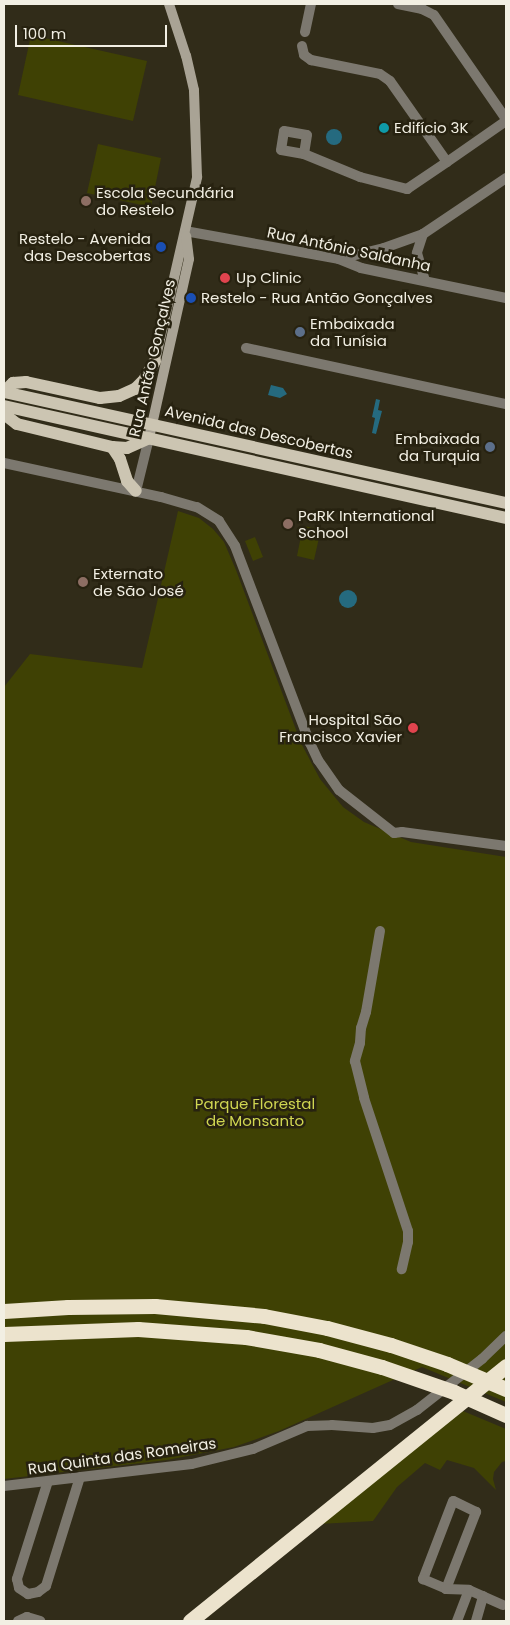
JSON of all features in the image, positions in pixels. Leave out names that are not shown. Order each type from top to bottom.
[{"type":"highway","points":[[4,1311],[90,1306],[206,1309],[314,1325],[409,1350],[506,1389]]},
{"type":"highway","points":[[4,1334],[113,1329],[218,1334],[319,1350],[402,1373],[454,1392],[506,1415]]},
{"type":"highway","points":[[190,1621],[506,1366]]},
{"type":"main road","name":"Rua Antão Gonçalves","points":[[155,361],[197,176],[197,131],[194,90],[186,56],[169,4]]},
{"type":"main road","name":"Rua Antão Gonçalves","points":[[149,438],[189,259],[185,231]]},
{"type":"main road","points":[[4,392],[13,384],[26,382],[100,398],[119,396],[135,389],[144,380],[155,361]]},
{"type":"main road","name":"Avenida das Descobertas","points":[[4,392],[506,503]]},
{"type":"main road","points":[[100,398],[116,416]]},
{"type":"main road","name":"Avenida das Descobertas","points":[[4,406],[506,518]]},
{"type":"main road","points":[[4,414],[17,424],[112,447],[127,448],[149,438]]},
{"type":"main road","points":[[112,447],[120,459],[127,481],[136,491]]},
{"type":"street","points":[[305,32],[311,4]]},
{"type":"street","points":[[304,154],[360,177],[407,189],[506,120],[434,15],[422,9],[398,4]]},
{"type":"street","points":[[302,46],[304,55],[311,60],[380,74],[390,82],[447,162]]},
{"type":"street","points":[[339,259],[384,248],[423,234],[506,178]]},
{"type":"street","name":"Rua António Saldanha","points":[[185,231],[339,259],[361,268],[506,298]]},
{"type":"street","points":[[423,234],[417,252],[425,281]]},
{"type":"street","points":[[246,348],[506,404]]},
{"type":"street","name":"Rua Antão Gonçalves","points":[[136,491],[149,438]]},
{"type":"street","points":[[4,463],[136,491],[197,507],[219,521],[228,533],[253,592],[310,743],[318,760],[339,790],[394,833],[402,832],[506,846]]},
{"type":"street","points":[[380,932],[355,1061],[364,1098],[408,1231],[408,1242],[402,1269]]},
{"type":"street","name":"Rua Quinta das Romeiras","points":[[4,1486],[177,1466],[224,1457],[261,1446],[307,1426],[332,1424],[373,1428],[390,1425],[417,1410],[482,1359],[506,1336]]},
{"type":"street","points":[[48,1481],[17,1579],[19,1588],[28,1594],[38,1592],[46,1586],[80,1478]]},
{"type":"street","points":[[446,1589],[476,1512],[453,1501],[423,1579],[446,1589],[469,1590],[503,1605]]},
{"type":"street","points":[[457,1621],[469,1590]]},
{"type":"street","points":[[476,1621],[484,1596]]},
{"type":"street","points":[[18,1621],[32,1617],[40,1621]]},
{"type":"green space","points":[[31,35],[147,61],[133,121],[18,95]]},
{"type":"green space","points":[[98,144],[161,158],[151,207],[87,193]]},
{"type":"green space","name":"Parque Florestal de Monsanto","points":[[178,511],[199,518],[213,529],[224,542],[301,743],[320,779],[343,807],[364,822],[411,842],[506,857],[506,1402],[422,1367],[279,1431],[234,1447],[167,1460],[4,1479],[4,687],[30,654],[142,668]]},
{"type":"green space","points":[[303,526],[321,529],[314,560],[297,556]]},
{"type":"green space","points":[[255,537],[263,557],[253,561],[245,541]]},
{"type":"green space","points":[[463,1411],[506,1429],[506,1461],[502,1462],[494,1472],[493,1479],[496,1490],[474,1468],[447,1460],[440,1470],[425,1463],[397,1487],[373,1521],[319,1524]]},
{"type":"water","points":[[334,129],[340,131],[342,137],[340,143],[334,145],[328,143],[326,137],[328,131]]},
{"type":"water","points":[[271,385],[283,388],[287,394],[280,398],[268,395]]},
{"type":"water","points":[[376,399],[380,400],[378,410],[382,411],[376,434],[372,433],[375,418],[372,417]]},
{"type":"water","points":[[344,590],[352,590],[357,595],[355,606],[344,608],[339,603],[339,595]]},
{"type":"place","name":"Edifício 3K","points":[[384,128]]},
{"type":"place","name":"Escola Secundária do Restelo","points":[[86,201]]},
{"type":"place","name":"Restelo - Avenida das Descobertas","points":[[161,247]]},
{"type":"place","name":"Up Clinic","points":[[225,278]]},
{"type":"place","name":"Restelo - Rua Antão Gonçalves","points":[[191,298]]},
{"type":"place","name":"Embaixada da Tunísia","points":[[300,332]]},
{"type":"place","name":"Embaixada da Turquia","points":[[490,447]]},
{"type":"place","name":"PaRK International School","points":[[288,524]]},
{"type":"place","name":"Externato de São José","points":[[83,582]]},
{"type":"place","name":"Hospital São Francisco Xavier","points":[[413,728]]}]
